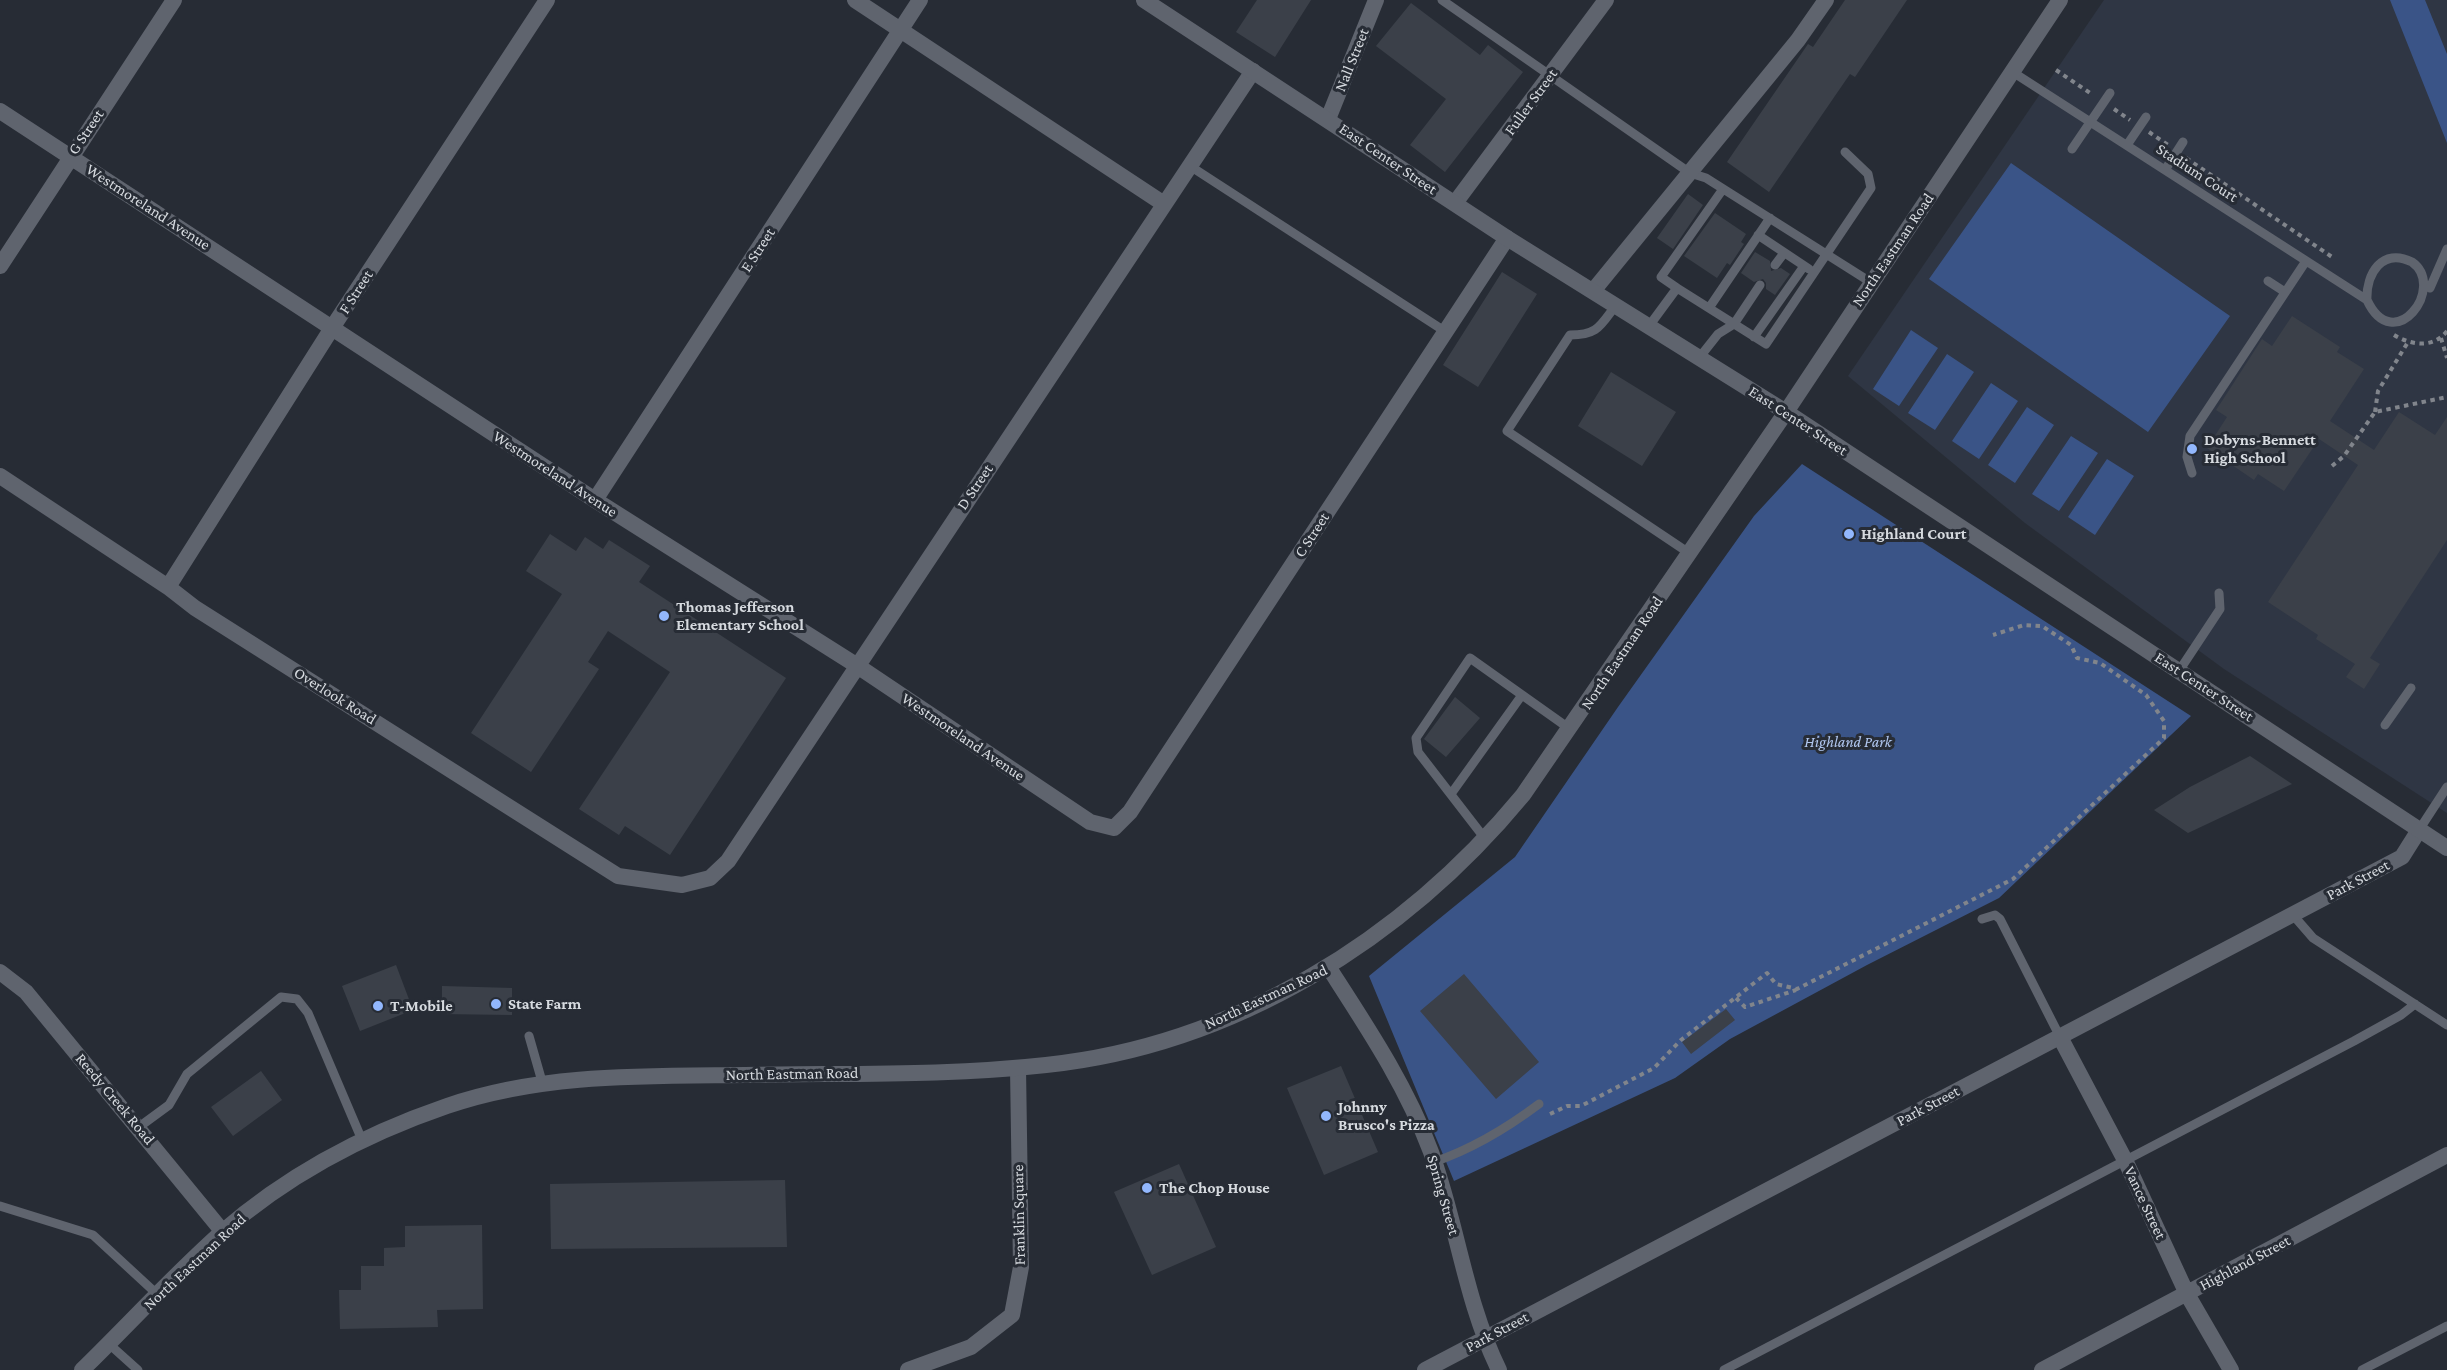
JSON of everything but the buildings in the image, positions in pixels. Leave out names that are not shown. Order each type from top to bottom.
[{"type":"street","name":"G Street","points":[[0,266],[174,0]]},
{"type":"street","name":"F Street","points":[[168,587],[332,328],[547,0]]},
{"type":"street","points":[[855,0],[1164,204]]},
{"type":"street","name":"E Street","points":[[595,500],[920,0]]},
{"type":"street","name":"East Center Street","points":[[1144,0],[1507,238],[1786,412],[2447,848]]},
{"type":"street","name":"Nall Street","points":[[1328,119],[1376,0]]},
{"type":"street","name":"Fuller Street","points":[[1455,203],[1606,0]]},
{"type":"street","points":[[1593,291],[1798,40],[1826,0]]},
{"type":"street","name":"North Eastman Road","points":[[81,1370],[223,1232],[296,1177],[362,1140],[448,1106],[504,1090],[626,1077],[1018,1068],[1085,1060],[1183,1035],[1260,1003],[1329,968],[1401,918],[1486,840],[1523,795],[1786,412],[2060,0]]},
{"type":"street","name":"D Street","points":[[682,885],[711,878],[728,861],[856,665],[1253,71]]},
{"type":"street","name":"Westmoreland Avenue","points":[[0,111],[595,500],[856,665],[1090,822],[1113,828]]},
{"type":"street","name":"C Street","points":[[1113,828],[1130,812],[1507,238]]},
{"type":"street","name":"Overlook Road","points":[[0,476],[168,587],[195,608],[618,876],[682,885]]},
{"type":"street","name":"Park Street","points":[[1425,1370],[2402,857],[2419,830]]},
{"type":"street","name":"Spring Street","points":[[1329,968],[1408,1094],[1434,1162],[1484,1340],[1499,1370]]},
{"type":"street","name":"Reedy Creek Road","points":[[0,972],[26,992],[223,1232]]},
{"type":"street","name":"Vance Street","points":[[2060,1037],[2126,1162],[2187,1294],[2230,1370]]},
{"type":"street","name":"Franklin Square","points":[[908,1370],[971,1347],[1012,1315],[1021,1267],[1018,1068]]},
{"type":"street","name":"Highland Street","points":[[2042,1370],[2447,1155]]},
{"type":"lane","points":[[1445,1],[1690,173],[1706,178],[1872,283]]},
{"type":"lane","name":"Stadium Court","points":[[2011,71],[2367,300],[2371,308],[2384,319],[2395,322],[2406,321],[2416,316],[2424,308],[2447,249]]},
{"type":"lane","points":[[2072,149],[2110,93]]},
{"type":"lane","points":[[2127,145],[2146,117]]},
{"type":"lane","points":[[2165,170],[2183,142]]},
{"type":"lane","points":[[1723,189],[1660,277],[1766,344],[1870,188],[1868,174],[1845,152]]},
{"type":"lane","points":[[1190,165],[1446,332]]},
{"type":"lane","points":[[1708,308],[1770,218]]},
{"type":"lane","points":[[1758,236],[1813,272]]},
{"type":"lane","points":[[1775,265],[1784,253]]},
{"type":"lane","points":[[2367,300],[2366,284],[2370,273],[2387,260],[2398,258],[2415,263],[2422,270],[2430,290]]},
{"type":"lane","points":[[2192,473],[2187,457],[2190,436],[2306,261]]},
{"type":"lane","points":[[1754,337],[1804,266]]},
{"type":"lane","points":[[2268,281],[2285,292]]},
{"type":"lane","points":[[1699,358],[1718,334],[1734,324],[1760,285]]},
{"type":"lane","points":[[1649,326],[1677,288]]},
{"type":"lane","points":[[1616,305],[1596,332],[1587,335],[1570,335],[1507,431],[1689,553]]},
{"type":"lane","points":[[2179,671],[2220,609],[2219,593]]},
{"type":"lane","points":[[1486,840],[1418,752],[1416,738],[1470,658],[1570,729]]},
{"type":"lane","points":[[2385,725],[2411,688]]},
{"type":"lane","points":[[1451,794],[1522,695]]},
{"type":"lane","points":[[2419,830],[2447,787]]},
{"type":"lane","points":[[1983,919],[1995,915],[2000,918],[2060,1037]]},
{"type":"lane","points":[[2293,915],[2313,938],[2447,1025]]},
{"type":"lane","points":[[139,1127],[169,1105],[187,1074],[282,997],[297,999],[308,1013],[362,1140]]},
{"type":"lane","points":[[1724,1370],[2126,1162],[2217,1110],[2401,1016],[2415,1004]]},
{"type":"lane","points":[[530,1035],[543,1085]]},
{"type":"lane","points":[[1434,1162],[1472,1146],[1539,1104]]},
{"type":"lane","points":[[0,1206],[93,1235],[158,1294]]},
{"type":"lane","points":[[2362,1370],[2447,1326]]},
{"type":"lane","points":[[109,1344],[138,1370]]},
{"type":"path","points":[[2056,70],[2335,259]]},
{"type":"path","points":[[2441,338],[2447,358]]},
{"type":"path","points":[[2332,466],[2344,456],[2375,412],[2378,391],[2408,342]]},
{"type":"path","points":[[2375,412],[2447,397]]},
{"type":"path","points":[[1736,998],[1745,1007],[1797,989],[2013,879],[2164,738],[2164,721],[2146,695],[2100,663],[2077,658],[2071,645],[2051,631],[2042,626],[2024,625],[1993,635]]},
{"type":"path","points":[[1525,1114],[1530,1122],[1567,1106],[1581,1106],[1654,1068],[1681,1040],[1767,973],[1776,984],[1797,989]]},
{"type":"shaded area","name":"Dobyns-Bennett High School","points":[[2104,0],[2447,0],[2447,813],[2224,669],[2025,523],[1848,376]]},
{"type":"green space","points":[[2390,0],[2425,0],[2447,54],[2447,143]]},
{"type":"green space","points":[[2011,163],[2230,316],[2148,432],[1929,279]]},
{"type":"green space","points":[[1911,330],[1938,348],[1899,406],[1873,389]]},
{"type":"green space","points":[[1947,354],[1974,372],[1935,430],[1908,413]]},
{"type":"green space","points":[[1991,383],[2018,401],[1979,459],[1952,441]]},
{"type":"green space","points":[[2027,407],[2054,425],[2015,483],[1988,465]]},
{"type":"green space","points":[[2071,436],[2098,453],[2059,511],[2032,494]]},
{"type":"green space","points":[[2107,459],[2134,476],[2095,535],[2068,517]]},
{"type":"green space","name":"Highland Park","points":[[1802,464],[2191,716],[1999,898],[1867,965],[1730,1039],[1675,1078],[1454,1181],[1369,976],[1515,857],[1754,516]]},
{"type":"place","name":"Dobyns-Bennett High School","points":[[2192,449]]},
{"type":"place","name":"Highland Court","points":[[1849,534]]},
{"type":"place","name":"Thomas Jefferson Elementary School","points":[[664,616]]},
{"type":"place","name":"State Farm","points":[[496,1004]]},
{"type":"place","name":"T-Mobile","points":[[378,1006]]},
{"type":"place","name":"Johnny Brusco's Pizza","points":[[1326,1116]]},
{"type":"place","name":"The Chop House","points":[[1147,1188]]}]
